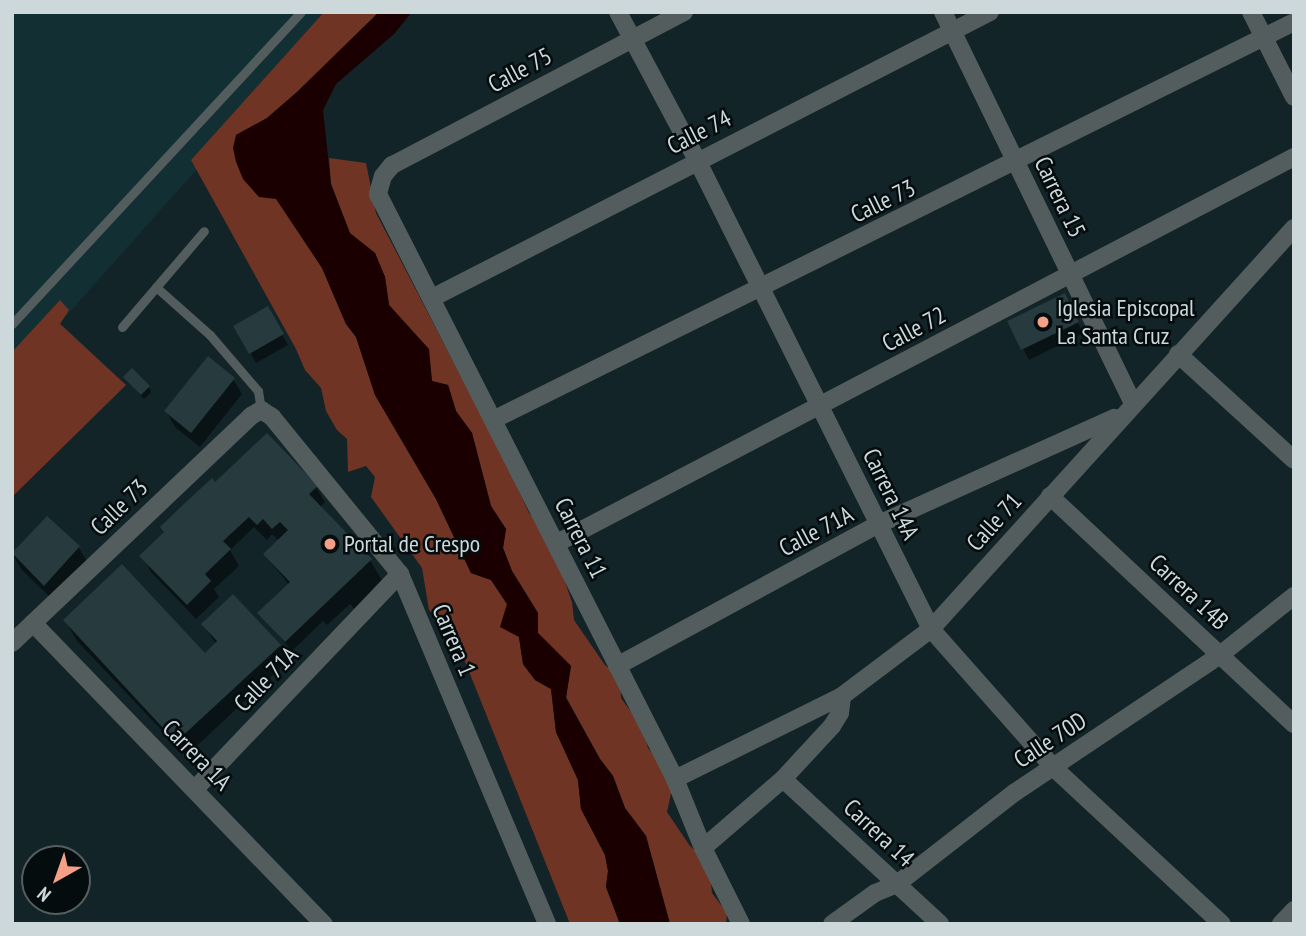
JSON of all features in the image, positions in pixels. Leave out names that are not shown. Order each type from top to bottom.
[{"type":"street","name":"Carrera 14A","points":[[618,12],[698,160],[931,629],[1054,768],[1222,924]]},
{"type":"street","name":"Calle 75","points":[[383,176],[392,165],[684,12]]},
{"type":"street","name":"Carrera 15","points":[[943,12],[1071,274],[1127,409]]},
{"type":"street","name":"Calle 74","points":[[432,298],[990,12]]},
{"type":"street","points":[[1251,12],[1294,97]]},
{"type":"street","name":"Calle 73","points":[[493,421],[1294,22]]},
{"type":"street","name":"Calle 72","points":[[557,543],[1294,156]]},
{"type":"street","name":"Carrera 11","points":[[383,176],[378,194],[675,779],[703,848],[741,924]]},
{"type":"street","name":"Calle 71","points":[[675,779],[842,696],[931,629],[1127,409],[1294,228]]},
{"type":"street","points":[[1178,354],[1294,460]]},
{"type":"street","name":"Calle 71A","points":[[617,666],[879,524],[1127,409]]},
{"type":"street","name":"Calle 73","points":[[12,643],[251,416],[261,410]]},
{"type":"street","name":"Carrera 1","points":[[261,410],[272,417],[400,574],[547,924]]},
{"type":"street","name":"Carrera 14B","points":[[1051,496],[1294,723]]},
{"type":"street","name":"Calle 71A","points":[[196,788],[400,574]]},
{"type":"street","name":"Calle 70D","points":[[832,924],[875,893],[897,884],[1014,793],[1220,655],[1294,596]]},
{"type":"street","name":"Carrera 1A","points":[[33,623],[196,788],[324,924]]},
{"type":"street","points":[[703,848],[783,779],[832,726],[840,713],[842,696]]},
{"type":"street","name":"Carrera 14","points":[[783,779],[940,924]]},
{"type":"street","points":[[1281,924],[1294,910]]},
{"type":"lane","points":[[12,324],[301,12]]},
{"type":"lane","points":[[122,327],[204,231]]},
{"type":"lane","points":[[156,287],[218,344],[258,391],[261,410]]},
{"type":"shaded area","points":[[12,12],[324,12],[191,160],[197,169],[60,323],[126,385],[12,497]]},
{"type":"shaded area","points":[[324,12],[379,12],[267,118],[236,135],[322,268],[346,324],[356,337],[375,395],[436,499],[471,573],[491,580],[507,604],[519,637],[523,664],[535,680],[551,689],[556,732],[578,780],[581,809],[605,855],[608,871],[606,887],[620,924],[570,924],[458,644],[429,610],[422,568],[371,497],[375,477],[366,466],[348,472],[347,439],[337,430],[326,411],[321,388],[305,370],[296,349],[191,160]]},
{"type":"shaded area","points":[[379,12],[412,12],[394,34],[336,84],[323,110],[331,184],[350,233],[375,253],[385,277],[389,305],[429,349],[432,381],[448,385],[456,411],[472,433],[491,506],[506,529],[503,548],[512,571],[538,613],[538,633],[571,666],[566,698],[600,759],[613,776],[625,808],[646,836],[670,924],[620,924],[606,887],[608,871],[605,855],[581,809],[578,780],[556,732],[551,689],[535,680],[523,664],[519,637],[500,627],[507,604],[491,580],[471,573],[436,499],[375,395],[356,337],[346,324],[322,268],[276,199],[259,197],[243,179],[236,162],[233,148],[236,135],[267,118]]},
{"type":"shaded area","points":[[329,158],[366,163],[376,213],[509,469],[529,513],[547,531],[572,602],[574,620],[605,665],[620,677],[621,698],[642,727],[648,748],[674,780],[667,812],[690,846],[709,863],[712,893],[727,913],[726,924],[670,924],[646,836],[625,808],[613,776],[600,759],[566,697],[571,666],[538,633],[538,613],[512,571],[503,548],[506,529],[491,506],[472,433],[456,411],[448,385],[432,381],[428,349],[389,305],[385,277],[375,253],[350,234],[331,184]]},
{"type":"shaded area","points":[[60,300],[69,310],[60,324],[126,385],[12,497],[12,352]]},
{"type":"building","name":"Iglesia Episcopal La Santa Cruz","points":[[1065,293],[1079,322],[1021,350],[1007,321]]},
{"type":"building","points":[[268,306],[284,334],[249,354],[233,326]]},
{"type":"building","points":[[208,356],[235,378],[191,433],[164,411]]},
{"type":"building","points":[[132,368],[150,386],[141,395],[123,377]]},
{"type":"building","points":[[267,433],[318,486],[309,494],[372,559],[285,642],[257,613],[290,582],[263,554],[288,530],[280,522],[272,529],[263,519],[257,525],[249,517],[223,541],[231,549],[205,574],[211,581],[187,605],[139,556],[164,532],[160,527],[186,502],[212,478],[215,482]]},
{"type":"building","points":[[47,516],[80,546],[44,586],[12,553]]},
{"type":"building","points":[[122,564],[205,653],[217,641],[201,624],[233,594],[281,645],[176,742],[63,620]]},
{"type":"place","name":"Iglesia Episcopal La Santa Cruz","points":[[1043,322]]},
{"type":"place","name":"Portal de Crespo","points":[[330,544]]}]
